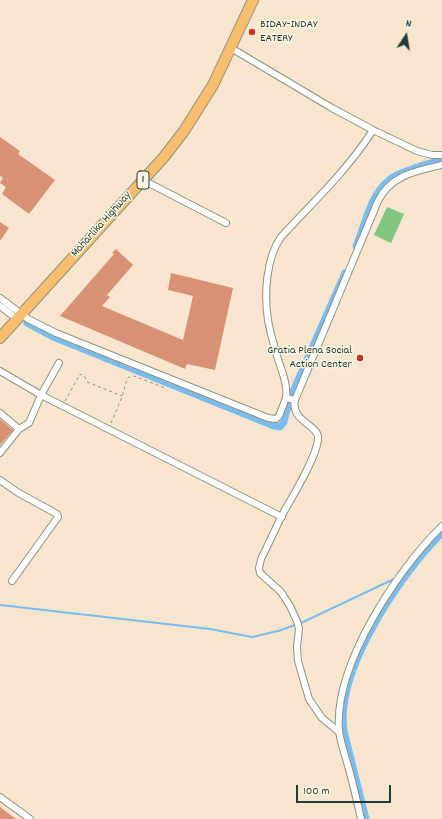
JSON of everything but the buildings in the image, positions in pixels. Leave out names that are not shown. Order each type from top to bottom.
[{"type":"highway","name":"Maharlika Highway","points":[[0,338],[143,180],[184,131],[213,85],[253,0]]},
{"type":"street","points":[[231,48],[332,108],[373,130],[417,151],[432,155],[442,154]]},
{"type":"street","points":[[0,306],[56,333],[268,418],[275,419],[278,417],[286,398],[286,385],[267,318],[266,300],[270,260],[281,237],[342,173],[361,149],[373,130]]},
{"type":"street","points":[[339,732],[322,718],[309,699],[298,661],[297,647],[299,630],[296,619],[281,592],[264,578],[259,570],[260,561],[311,461],[318,438],[317,433],[304,422],[297,413],[295,400],[381,195],[389,185],[401,177],[442,165]]},
{"type":"street","points":[[143,180],[226,223]]},
{"type":"street","points":[[0,298],[19,316]]},
{"type":"street","points":[[0,453],[19,429],[29,423],[41,395],[59,363]]},
{"type":"street","points":[[0,371],[41,395],[282,517]]},
{"type":"street","points":[[286,398],[295,400]]},
{"type":"street","points":[[0,413],[19,429]]},
{"type":"street","points":[[0,480],[17,492],[56,514],[58,517],[12,581]]},
{"type":"street","points":[[361,819],[339,732],[339,711],[343,689],[364,634],[380,606],[402,571],[422,546],[442,526]]},
{"type":"street","points":[[0,797],[30,819]]},
{"type":"path","points":[[63,406],[80,374],[85,377],[87,382],[122,397]]},
{"type":"path","points":[[108,429],[122,397],[127,379],[132,376],[165,388]]},
{"type":"green space","points":[[387,207],[404,214],[391,243],[374,235]]},
{"type":"waterway","points":[[356,246],[369,211],[382,186],[400,173],[427,164],[442,161]]},
{"type":"waterway","points":[[291,396],[345,273]]},
{"type":"waterway","points":[[0,302],[11,310]]},
{"type":"waterway","points":[[27,323],[53,337],[274,426],[280,427],[284,422],[289,402]]},
{"type":"waterway","points":[[366,819],[344,731],[344,707],[350,680],[360,652],[374,624],[408,573],[442,533]]},
{"type":"waterway","points":[[301,623],[394,579]]},
{"type":"waterway","points":[[0,605],[210,629],[252,637],[278,631],[295,625]]},
{"type":"place","name":"BIDAY-INDAY EATERY","points":[[252,32]]},
{"type":"place","name":"Gratia Plena Social Action Center","points":[[360,358]]}]
